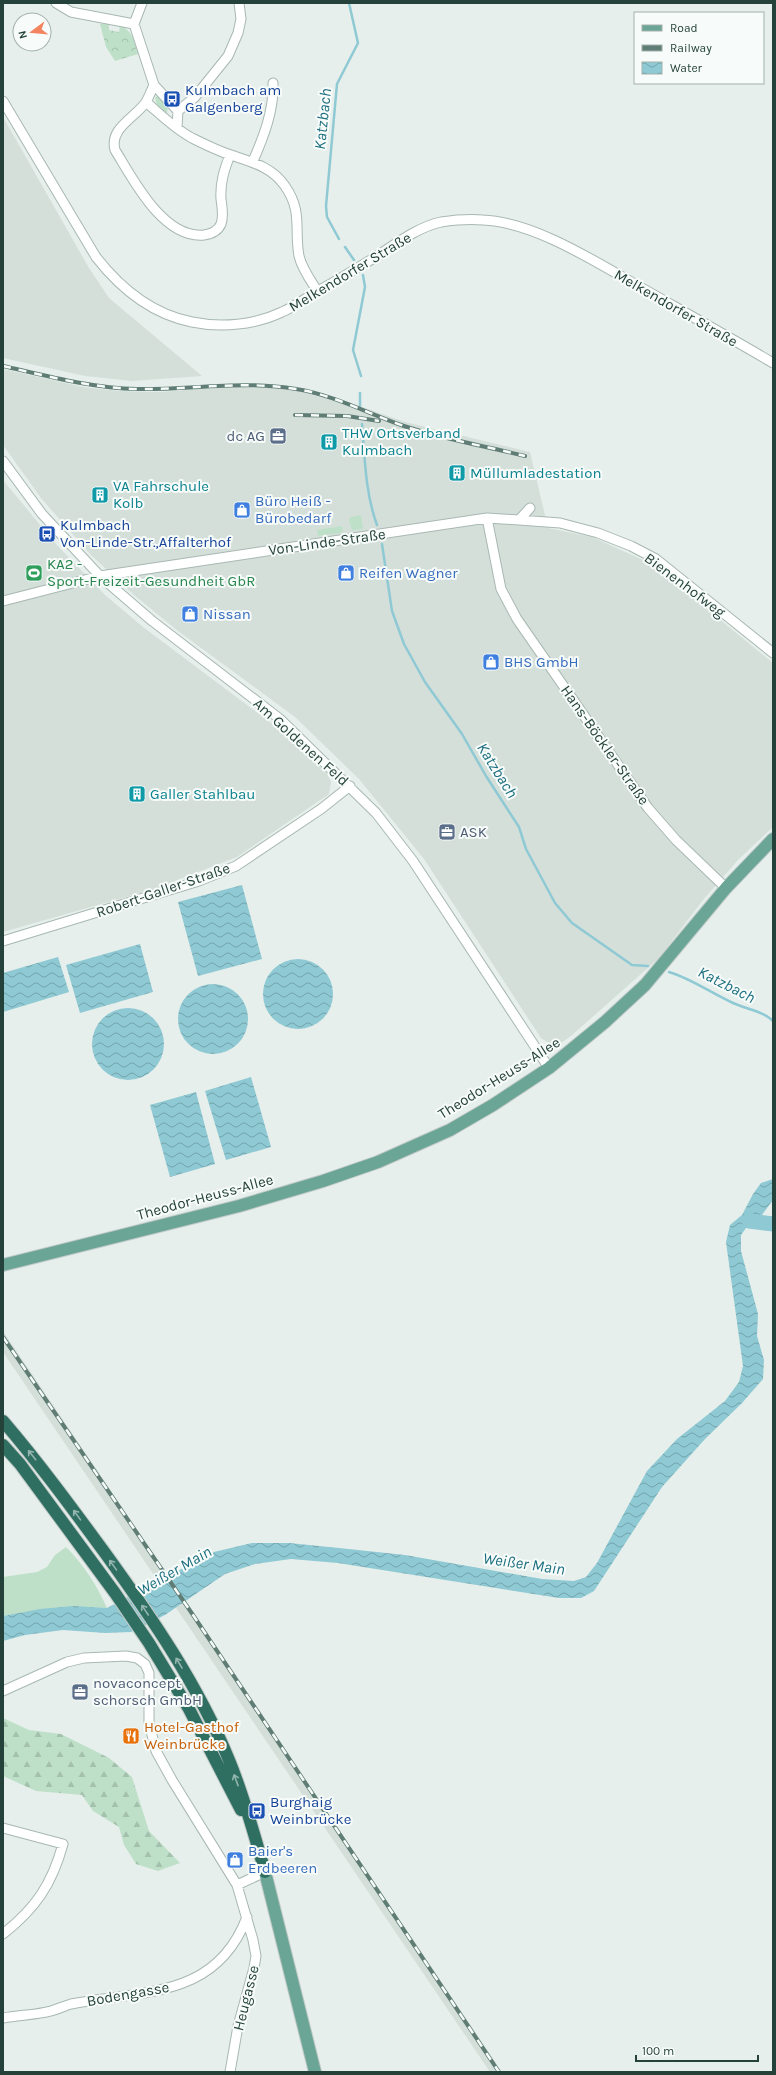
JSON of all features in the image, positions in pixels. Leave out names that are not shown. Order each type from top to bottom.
[{"type":"highway","points":[[3,1421],[56,1486],[99,1544],[163,1636],[192,1684],[223,1747],[240,1791],[265,1872]]},
{"type":"highway","points":[[3,1444],[44,1496],[115,1593],[149,1643],[189,1709],[251,1828]]},
{"type":"main road","name":"Theodor-Heuss-Allee","points":[[3,1265],[239,1206],[323,1181],[378,1162],[450,1130],[493,1105],[572,1052],[645,985],[726,888],[773,839]]},
{"type":"main road","points":[[265,1872],[315,2072]]},
{"type":"street","points":[[56,3],[71,12],[134,24]]},
{"type":"street","points":[[142,3],[134,24],[139,45],[154,85],[178,111],[177,128]]},
{"type":"street","points":[[178,111],[195,97],[228,56],[238,33],[241,19],[239,3]]},
{"type":"street","points":[[253,161],[264,137],[269,119],[273,83]]},
{"type":"street","points":[[154,85],[146,102],[120,128],[114,138],[113,144],[118,155],[152,208],[172,225],[197,235],[216,231],[221,224],[223,212],[223,171],[230,155]]},
{"type":"street","name":"Melkendorfer Straße","points":[[3,101],[96,257],[113,279],[131,294],[154,309],[179,319],[205,325],[229,325],[253,321],[281,313],[348,275],[403,239],[440,223],[464,220],[500,221],[522,228],[570,248],[773,363]]},
{"type":"street","points":[[146,102],[191,138],[230,155],[253,161],[273,172],[285,185],[294,201],[298,218],[298,243],[300,258],[306,272],[318,292]]},
{"type":"street","name":"Am Goldenen Feld","points":[[3,461],[42,514],[100,576],[151,620],[280,719],[376,813],[413,861],[549,1068]]},
{"type":"street","points":[[518,520],[530,508]]},
{"type":"street","name":"Von-Linde-Straße","points":[[3,601],[100,576],[487,518],[518,520]]},
{"type":"street","name":"Hans-Böckler-Straße","points":[[487,518],[501,589],[517,619],[648,808],[676,840],[726,888]]},
{"type":"street","name":"Bienenhofweg","points":[[518,520],[560,523],[598,533],[631,546],[656,559],[773,653]]},
{"type":"street","name":"Robert-Galler-Straße","points":[[3,941],[199,881],[236,866],[315,813],[350,786]]},
{"type":"street","name":"Heugasse","points":[[3,1691],[67,1662],[84,1658],[126,1656],[137,1658],[144,1664],[149,1672],[149,1723],[156,1751],[172,1780],[237,1885],[247,1917],[256,1956],[238,2026],[230,2072]]},
{"type":"street","points":[[3,1828],[63,1844],[56,1869],[46,1887],[19,1921],[3,1934]]},
{"type":"street","points":[[237,1885],[265,1872]]},
{"type":"street","name":"Bodengasse","points":[[3,2018],[50,2011],[70,2004],[121,1998],[176,1986],[217,1964],[234,1944],[247,1917]]},
{"type":"shaded area","points":[[3,117],[89,268],[109,298],[202,376],[132,381],[85,376],[3,358]]},
{"type":"shaded area","points":[[3,369],[83,387],[119,391],[160,392],[229,387],[264,387],[298,391],[338,402],[361,411],[362,407],[405,422],[530,452],[548,528],[592,537],[652,564],[773,663],[773,827],[738,860],[703,900],[659,958],[571,1036],[558,1045],[550,1044],[541,1038],[424,859],[359,779],[295,717],[178,631],[134,595],[91,555],[41,498],[3,445]]},
{"type":"shaded area","points":[[3,480],[55,543],[105,595],[143,627],[295,741],[327,773],[331,782],[329,794],[237,857],[154,889],[3,932]]},
{"type":"shaded area","points":[[3,1331],[502,2072],[490,2072],[3,1352]]},
{"type":"green space","points":[[100,24],[109,24],[109,30],[119,32],[120,25],[128,31],[132,37],[138,54],[115,61],[106,47]]},
{"type":"green space","points":[[159,96],[168,105],[167,114],[165,114],[157,106],[155,97]]},
{"type":"green space","points":[[361,515],[363,529],[352,530],[349,520],[351,517]]},
{"type":"green space","points":[[342,526],[343,531],[340,533],[318,536],[317,530]]},
{"type":"green space","points":[[66,1547],[89,1575],[107,1608],[80,1607],[3,1616],[3,1577],[37,1572],[47,1567],[55,1555]]},
{"type":"green space","points":[[3,1718],[29,1730],[61,1734],[109,1758],[132,1777],[149,1831],[180,1863],[158,1871],[136,1864],[124,1845],[119,1827],[93,1811],[82,1795],[36,1791],[3,1776]]},
{"type":"water","points":[[242,885],[262,959],[198,976],[178,902]]},
{"type":"water","points":[[140,944],[153,992],[80,1013],[66,965]]},
{"type":"water","points":[[58,957],[69,992],[3,1012],[3,973]]},
{"type":"water","points":[[298,959],[311,962],[323,969],[330,981],[333,994],[330,1007],[323,1019],[311,1026],[298,1029],[285,1026],[273,1019],[266,1007],[263,994],[266,981],[273,969],[285,962]]},
{"type":"water","points":[[213,984],[226,987],[238,994],[245,1006],[248,1019],[245,1032],[238,1044],[226,1051],[213,1054],[200,1051],[188,1044],[181,1032],[178,1019],[181,1006],[188,994],[200,987]]},
{"type":"water","points":[[128,1008],[148,1014],[158,1024],[164,1044],[158,1064],[148,1074],[128,1080],[108,1074],[98,1064],[92,1044],[98,1024],[108,1014]]},
{"type":"water","points":[[251,1077],[271,1147],[226,1160],[205,1091]]},
{"type":"water","points":[[196,1092],[215,1164],[170,1177],[150,1105]]},
{"type":"water","points":[[773,1179],[773,1200],[753,1227],[746,1228],[741,1235],[741,1251],[758,1314],[757,1336],[764,1360],[763,1379],[742,1403],[705,1439],[662,1487],[594,1591],[581,1598],[559,1598],[338,1563],[291,1559],[255,1564],[225,1574],[165,1615],[131,1632],[105,1633],[63,1630],[25,1635],[3,1641],[3,1616],[40,1609],[73,1606],[107,1608],[214,1552],[252,1543],[289,1543],[405,1555],[542,1579],[574,1581],[586,1577],[597,1563],[647,1471],[677,1439],[725,1401],[739,1382],[743,1366],[726,1242],[730,1225],[742,1215],[753,1194],[761,1183]]},
{"type":"waterway","name":"Katzbach","points":[[339,239],[327,217],[326,206],[337,84],[358,43],[349,3]]},
{"type":"waterway","name":"Katzbach","points":[[345,247],[354,260]]},
{"type":"waterway","name":"Katzbach","points":[[361,376],[353,350],[365,287],[363,275]]},
{"type":"waterway","name":"Katzbach","points":[[360,393],[360,406]]},
{"type":"waterway","name":"Katzbach","points":[[362,424],[368,488],[377,525]]},
{"type":"waterway","name":"Katzbach","points":[[382,544],[392,611],[404,644],[425,682],[462,734],[486,776],[519,827],[526,849],[555,903],[572,923],[632,965],[648,966]]},
{"type":"waterway","name":"Katzbach","points":[[669,972],[686,978],[733,1003],[754,1010],[773,1021]]},
{"type":"waterway","points":[[749,1221],[773,1224]]},
{"type":"railway","points":[[3,366],[69,381],[120,388],[157,389],[256,385],[296,389],[338,400],[419,431],[525,456]]},
{"type":"railway","points":[[295,415],[347,416],[379,421]]},
{"type":"railway","points":[[3,1337],[193,1615],[499,2072]]},
{"type":"place","name":"Kulmbach am Galgenberg","points":[[172,99]]},
{"type":"place","name":"dc AG","points":[[278,436]]},
{"type":"place","name":"THW Ortsverband Kulmbach","points":[[329,442]]},
{"type":"place","name":"Müllumladestation","points":[[457,473]]},
{"type":"place","name":"VA Fahrschule Kolb","points":[[100,495]]},
{"type":"place","name":"Büro Heiß - Bürobedarf","points":[[242,510]]},
{"type":"place","name":"Kulmbach Von-Linde-Str.,Affalterhof","points":[[47,534]]},
{"type":"place","name":"KA2 - Sport-Freizeit-Gesundheit GbR","points":[[34,573]]},
{"type":"place","name":"Reifen Wagner","points":[[346,573]]},
{"type":"place","name":"Nissan","points":[[190,614]]},
{"type":"place","name":"BHS GmbH","points":[[491,662]]},
{"type":"place","name":"Galler Stahlbau","points":[[137,794]]},
{"type":"place","name":"ASK","points":[[447,832]]},
{"type":"place","name":"novaconcept schorsch GmbH","points":[[80,1692]]},
{"type":"place","name":"Hotel-Gasthof Weinbrücke","points":[[131,1736]]},
{"type":"place","name":"Burghaig Weinbrücke","points":[[257,1811]]},
{"type":"place","name":"Baier's Erdbeeren","points":[[235,1860]]},
{"type":"water label","name":"Weißer Main","points":[[524,1563]]},
{"type":"water label","name":"Weißer Main","points":[[174,1570]]}]
